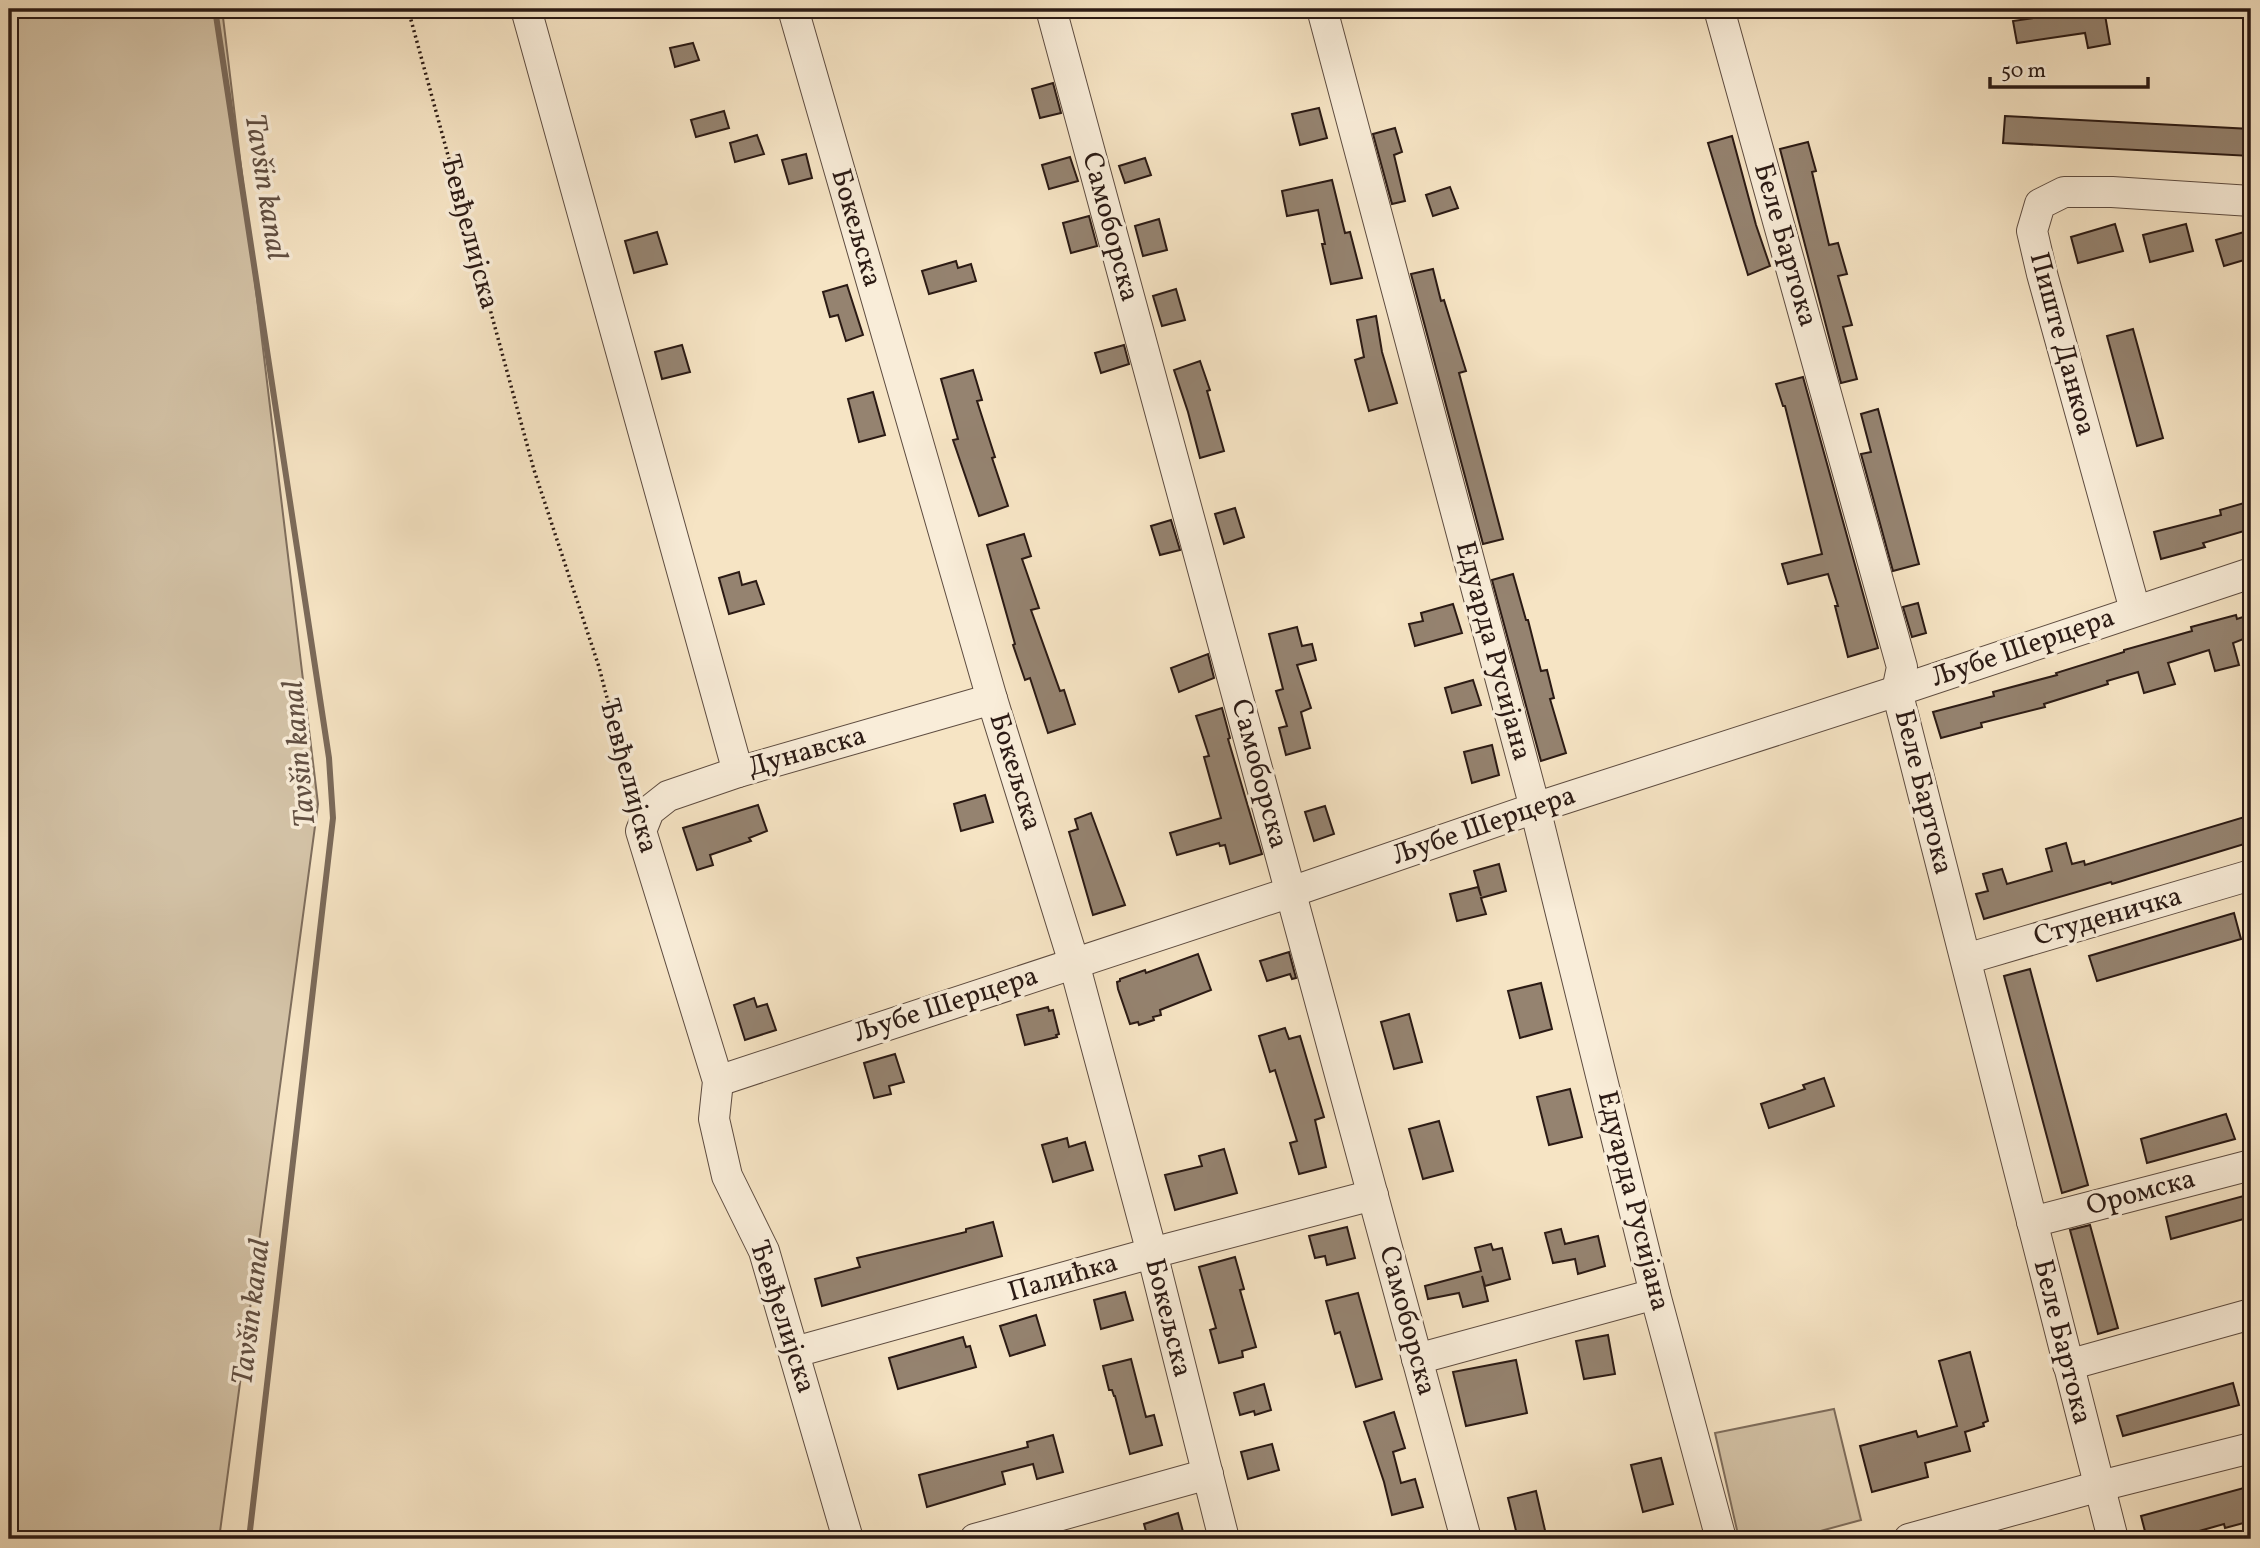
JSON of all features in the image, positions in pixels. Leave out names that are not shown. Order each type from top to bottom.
[{"type":"street","points":[[526,9],[738,772]]},
{"type":"street","name":"Бокељска","points":[[793,9],[992,699],[1074,963],[1152,1253],[1224,1539]]},
{"type":"street","name":"Самоборска","points":[[1051,9],[1466,1539]]},
{"type":"street","name":"Едуарда Русијана","points":[[1322,9],[1535,808],[1655,1294],[1721,1539]]},
{"type":"street","name":"Беле Бартока","points":[[1718,9],[1902,667],[1897,691],[2113,1539]]},
{"type":"street","name":"Пиште Данкоа","points":[[2135,610],[2032,231],[2040,205],[2064,192],[2112,192],[2251,201]]},
{"type":"street","name":"Љубе Шерцера","points":[[718,1081],[1291,892],[1535,808],[2251,573]]},
{"type":"street","name":"Дунавска","points":[[641,831],[649,811],[668,796],[738,772],[992,699]]},
{"type":"street","name":"Ђевђелијска","points":[[641,831],[718,1081],[714,1119],[727,1175],[764,1251],[848,1539]]},
{"type":"street","name":"Студеничка","points":[[1966,959],[2251,875]]},
{"type":"street","name":"Оромска","points":[[2032,1222],[2251,1164]]},
{"type":"street","name":"Палићка","points":[[795,1352],[1373,1195]]},
{"type":"street","points":[[1417,1359],[1655,1294]]},
{"type":"street","points":[[2067,1365],[2251,1314]]},
{"type":"street","points":[[1909,1539],[2100,1486],[2251,1448]]},
{"type":"street","points":[[975,1539],[1208,1474]]},
{"type":"path","name":"Ђевђелијска","points":[[408,9],[534,470],[599,667],[641,831]]},
{"type":"shaded area","points":[[9,9],[222,9],[318,804],[219,1539],[9,1539]]},
{"type":"shaded area","points":[[1834,1409],[1861,1520],[1791,1539],[1739,1539],[1715,1433]]},
{"type":"building","points":[[2081,9],[2104,9],[2110,44],[2088,48],[2085,33],[2017,43],[2013,21],[2082,11]]},
{"type":"building","points":[[693,43],[699,60],[675,67],[670,48]]},
{"type":"building","points":[[1053,83],[1061,113],[1040,118],[1032,89]]},
{"type":"building","points":[[1319,108],[1327,138],[1300,145],[1292,114]]},
{"type":"building","points":[[724,111],[729,128],[696,137],[691,120]]},
{"type":"building","points":[[2005,116],[2251,129],[2251,156],[2003,143]]},
{"type":"building","points":[[1395,128],[1402,152],[1394,155],[1405,201],[1392,204],[1373,134]]},
{"type":"building","points":[[757,135],[764,154],[735,162],[730,143]]},
{"type":"building","points":[[1732,136],[1770,266],[1748,275],[1708,143]]},
{"type":"building","points":[[1808,142],[1829,245],[1838,243],[1847,274],[1838,276],[1852,325],[1843,327],[1857,379],[1841,383],[1780,149]]},
{"type":"building","points":[[806,154],[812,178],[789,184],[782,160]]},
{"type":"building","points":[[1070,157],[1078,181],[1049,189],[1042,165]]},
{"type":"building","points":[[1145,158],[1151,175],[1125,183],[1119,166]]},
{"type":"building","points":[[1332,180],[1345,233],[1350,232],[1362,278],[1331,284],[1318,210],[1287,216],[1282,191]]},
{"type":"building","points":[[1450,187],[1458,208],[1433,216],[1426,195]]},
{"type":"building","points":[[1089,216],[1097,246],[1071,253],[1063,223]]},
{"type":"building","points":[[1159,219],[1167,250],[1143,256],[1135,226]]},
{"type":"building","points":[[2115,224],[2123,251],[2078,263],[2071,237]]},
{"type":"building","points":[[2186,224],[2193,251],[2150,262],[2143,235]]},
{"type":"building","points":[[2251,230],[2251,258],[2224,266],[2216,240]]},
{"type":"building","points":[[657,232],[667,264],[634,273],[625,241]]},
{"type":"building","points":[[956,261],[958,268],[971,264],[976,281],[929,294],[922,271]]},
{"type":"building","points":[[1433,269],[1441,301],[1444,300],[1466,371],[1459,373],[1503,539],[1483,544],[1411,274]]},
{"type":"building","points":[[847,285],[863,335],[846,341],[838,315],[830,317],[823,292]]},
{"type":"building","points":[[1176,289],[1185,320],[1162,326],[1153,296]]},
{"type":"building","points":[[1376,316],[1382,352],[1397,403],[1369,411],[1355,360],[1364,357],[1357,320]]},
{"type":"building","points":[[2133,329],[2163,438],[2137,446],[2107,336]]},
{"type":"building","points":[[682,345],[690,372],[662,379],[655,352]]},
{"type":"building","points":[[1124,345],[1129,364],[1101,373],[1095,353]]},
{"type":"building","points":[[1200,361],[1210,390],[1207,391],[1224,451],[1200,458],[1174,370]]},
{"type":"building","points":[[973,370],[982,400],[977,401],[1008,506],[979,516],[953,440],[958,439],[941,379]]},
{"type":"building","points":[[1803,377],[1878,648],[1848,657],[1835,606],[1838,606],[1828,574],[1788,584],[1782,564],[1822,554],[1785,406],[1776,384]]},
{"type":"building","points":[[873,392],[885,435],[859,442],[848,399]]},
{"type":"building","points":[[1878,409],[1919,564],[1893,571],[1861,454],[1871,452],[1861,414]]},
{"type":"building","points":[[2251,501],[2251,529],[2203,543],[2205,547],[2161,559],[2154,532],[2221,515],[2220,510]]},
{"type":"building","points":[[1235,508],[1244,537],[1224,544],[1215,514]]},
{"type":"building","points":[[1171,520],[1180,550],[1160,555],[1151,526]]},
{"type":"building","points":[[1024,534],[1031,556],[1022,559],[1039,608],[1031,610],[1060,691],[1064,690],[1075,724],[1048,733],[1030,678],[1025,680],[1013,645],[1015,644],[987,545]]},
{"type":"building","points":[[739,572],[742,585],[756,581],[764,604],[729,614],[719,578]]},
{"type":"building","points":[[1513,574],[1541,671],[1547,670],[1554,698],[1550,699],[1566,753],[1541,761],[1492,580]]},
{"type":"building","points":[[1918,603],[1926,633],[1912,637],[1903,607]]},
{"type":"building","points":[[1453,604],[1462,633],[1415,646],[1409,624],[1423,621],[1421,613]]},
{"type":"building","points":[[2236,615],[2237,619],[2249,615],[2251,625],[2251,636],[2233,643],[2239,665],[2215,671],[2209,650],[2168,663],[2175,684],[2144,693],[2138,672],[2044,704],[2045,707],[1981,723],[1982,727],[1941,738],[1933,712],[1994,696],[1993,692],[2057,675],[2056,673],[2124,650],[2192,631],[2191,627]]},
{"type":"building","points":[[1297,627],[1302,646],[1312,644],[1316,660],[1297,665],[1311,708],[1301,712],[1310,748],[1286,755],[1279,728],[1287,726],[1276,691],[1283,689],[1269,634]]},
{"type":"building","points":[[1208,654],[1214,678],[1179,692],[1171,668]]},
{"type":"building","points":[[1473,680],[1481,705],[1452,713],[1445,688]]},
{"type":"building","points":[[1222,708],[1230,738],[1228,739],[1262,854],[1230,864],[1225,845],[1220,846],[1219,843],[1177,855],[1170,833],[1221,818],[1204,757],[1209,756],[1196,716]]},
{"type":"building","points":[[1492,745],[1499,775],[1472,783],[1464,752]]},
{"type":"building","points":[[985,795],[993,822],[961,831],[954,804]]},
{"type":"building","points":[[758,805],[767,831],[749,838],[751,841],[710,855],[713,865],[697,870],[683,828]]},
{"type":"building","points":[[1325,806],[1334,834],[1314,841],[1305,812]]},
{"type":"building","points":[[1091,813],[1125,905],[1093,915],[1069,832],[1078,829],[1075,819]]},
{"type":"building","points":[[2251,815],[2251,842],[1984,919],[1976,894],[1988,891],[1983,874],[2002,869],[2007,884],[2052,871],[2046,849],[2066,843],[2072,864],[2084,861],[2085,865]]},
{"type":"building","points":[[1499,864],[1506,891],[1481,898],[1486,914],[1457,921],[1450,894],[1478,887],[1481,896],[1474,871]]},
{"type":"building","points":[[2234,913],[2241,939],[2097,981],[2089,956]]},
{"type":"building","points":[[1289,952],[1296,978],[1292,979],[1290,974],[1267,981],[1260,961]]},
{"type":"building","points":[[1198,954],[1211,990],[1160,1010],[1161,1015],[1153,1017],[1154,1020],[1139,1025],[1138,1022],[1130,1024],[1117,982],[1145,970],[1146,973]]},
{"type":"building","points":[[2030,969],[2088,1185],[2062,1193],[2004,976]]},
{"type":"building","points":[[1541,983],[1552,1029],[1520,1038],[1508,991]]},
{"type":"building","points":[[754,998],[757,1007],[767,1004],[776,1030],[745,1040],[734,1005]]},
{"type":"building","points":[[1048,1007],[1049,1011],[1053,1010],[1059,1034],[1057,1037],[1025,1045],[1017,1015]]},
{"type":"building","points":[[1409,1014],[1422,1062],[1394,1069],[1381,1022]]},
{"type":"building","points":[[1285,1028],[1289,1039],[1300,1036],[1324,1117],[1315,1120],[1326,1167],[1299,1174],[1290,1143],[1297,1141],[1275,1070],[1270,1072],[1259,1036]]},
{"type":"building","points":[[895,1054],[904,1082],[889,1086],[891,1094],[874,1098],[864,1063]]},
{"type":"building","points":[[1824,1078],[1834,1106],[1769,1128],[1761,1104],[1805,1089],[1803,1085]]},
{"type":"building","points":[[1570,1089],[1582,1137],[1549,1145],[1537,1097]]},
{"type":"building","points":[[2226,1114],[2235,1139],[2147,1163],[2141,1139]]},
{"type":"building","points":[[1439,1121],[1453,1171],[1423,1179],[1409,1129]]},
{"type":"building","points":[[1067,1138],[1069,1147],[1085,1142],[1093,1170],[1053,1182],[1042,1145]]},
{"type":"building","points":[[1224,1149],[1237,1193],[1175,1210],[1165,1175],[1202,1166],[1199,1156]]},
{"type":"building","points":[[2251,1194],[2251,1217],[2171,1239],[2166,1217]]},
{"type":"building","points":[[993,1222],[1002,1256],[822,1306],[815,1279],[860,1267],[857,1258],[966,1232],[966,1229]]},
{"type":"building","points":[[2090,1225],[2118,1328],[2098,1334],[2070,1230]]},
{"type":"building","points":[[1347,1227],[1355,1258],[1327,1265],[1325,1256],[1315,1258],[1309,1236]]},
{"type":"building","points":[[1561,1229],[1565,1244],[1598,1236],[1605,1266],[1578,1274],[1575,1259],[1553,1263],[1545,1233]]},
{"type":"building","points":[[1491,1244],[1493,1250],[1502,1248],[1510,1279],[1485,1286],[1482,1276],[1488,1301],[1463,1307],[1459,1293],[1428,1299],[1425,1286],[1481,1271],[1475,1248]]},
{"type":"building","points":[[1235,1257],[1244,1289],[1240,1290],[1256,1347],[1242,1351],[1243,1357],[1219,1363],[1210,1330],[1216,1328],[1199,1267]]},
{"type":"building","points":[[1125,1292],[1133,1320],[1101,1329],[1094,1300]]},
{"type":"building","points":[[1358,1293],[1382,1379],[1356,1387],[1340,1332],[1335,1334],[1326,1301]]},
{"type":"building","points":[[1036,1315],[1045,1345],[1010,1356],[1000,1326]]},
{"type":"building","points":[[1608,1335],[1615,1374],[1584,1379],[1576,1341]]},
{"type":"building","points":[[963,1337],[966,1347],[970,1346],[976,1367],[898,1389],[889,1358]]},
{"type":"building","points":[[1970,1352],[1988,1421],[1983,1423],[1984,1426],[1965,1432],[1970,1451],[1925,1463],[1928,1477],[1872,1492],[1860,1446],[1916,1431],[1918,1437],[1957,1426],[1939,1361]]},
{"type":"building","points":[[1131,1359],[1146,1417],[1154,1415],[1162,1445],[1130,1454],[1115,1396],[1112,1390],[1109,1390],[1103,1366]]},
{"type":"building","points":[[1516,1360],[1527,1413],[1466,1426],[1453,1372]]},
{"type":"building","points":[[2233,1383],[2239,1405],[2123,1436],[2117,1416]]},
{"type":"building","points":[[1264,1384],[1271,1410],[1255,1415],[1254,1411],[1240,1415],[1234,1393]]},
{"type":"building","points":[[1394,1412],[1405,1448],[1393,1452],[1401,1483],[1415,1479],[1423,1507],[1392,1515],[1364,1422]]},
{"type":"building","points":[[1053,1435],[1063,1472],[1037,1479],[1033,1464],[1002,1472],[1005,1484],[927,1507],[919,1475],[1028,1447],[1027,1442]]},
{"type":"building","points":[[1272,1444],[1279,1470],[1248,1479],[1241,1452]]},
{"type":"building","points":[[1661,1458],[1673,1504],[1643,1512],[1631,1465]]},
{"type":"building","points":[[2251,1486],[2251,1521],[2225,1528],[2224,1524],[2185,1535],[2186,1539],[2147,1539],[2141,1516]]},
{"type":"building","points":[[1536,1491],[1547,1539],[1518,1539],[1508,1498]]},
{"type":"building","points":[[1178,1513],[1185,1539],[1148,1539],[1144,1524]]},
{"type":"waterway","name":"Tavšin kanal","points":[[215,9],[329,758],[333,818],[249,1539]]}]
